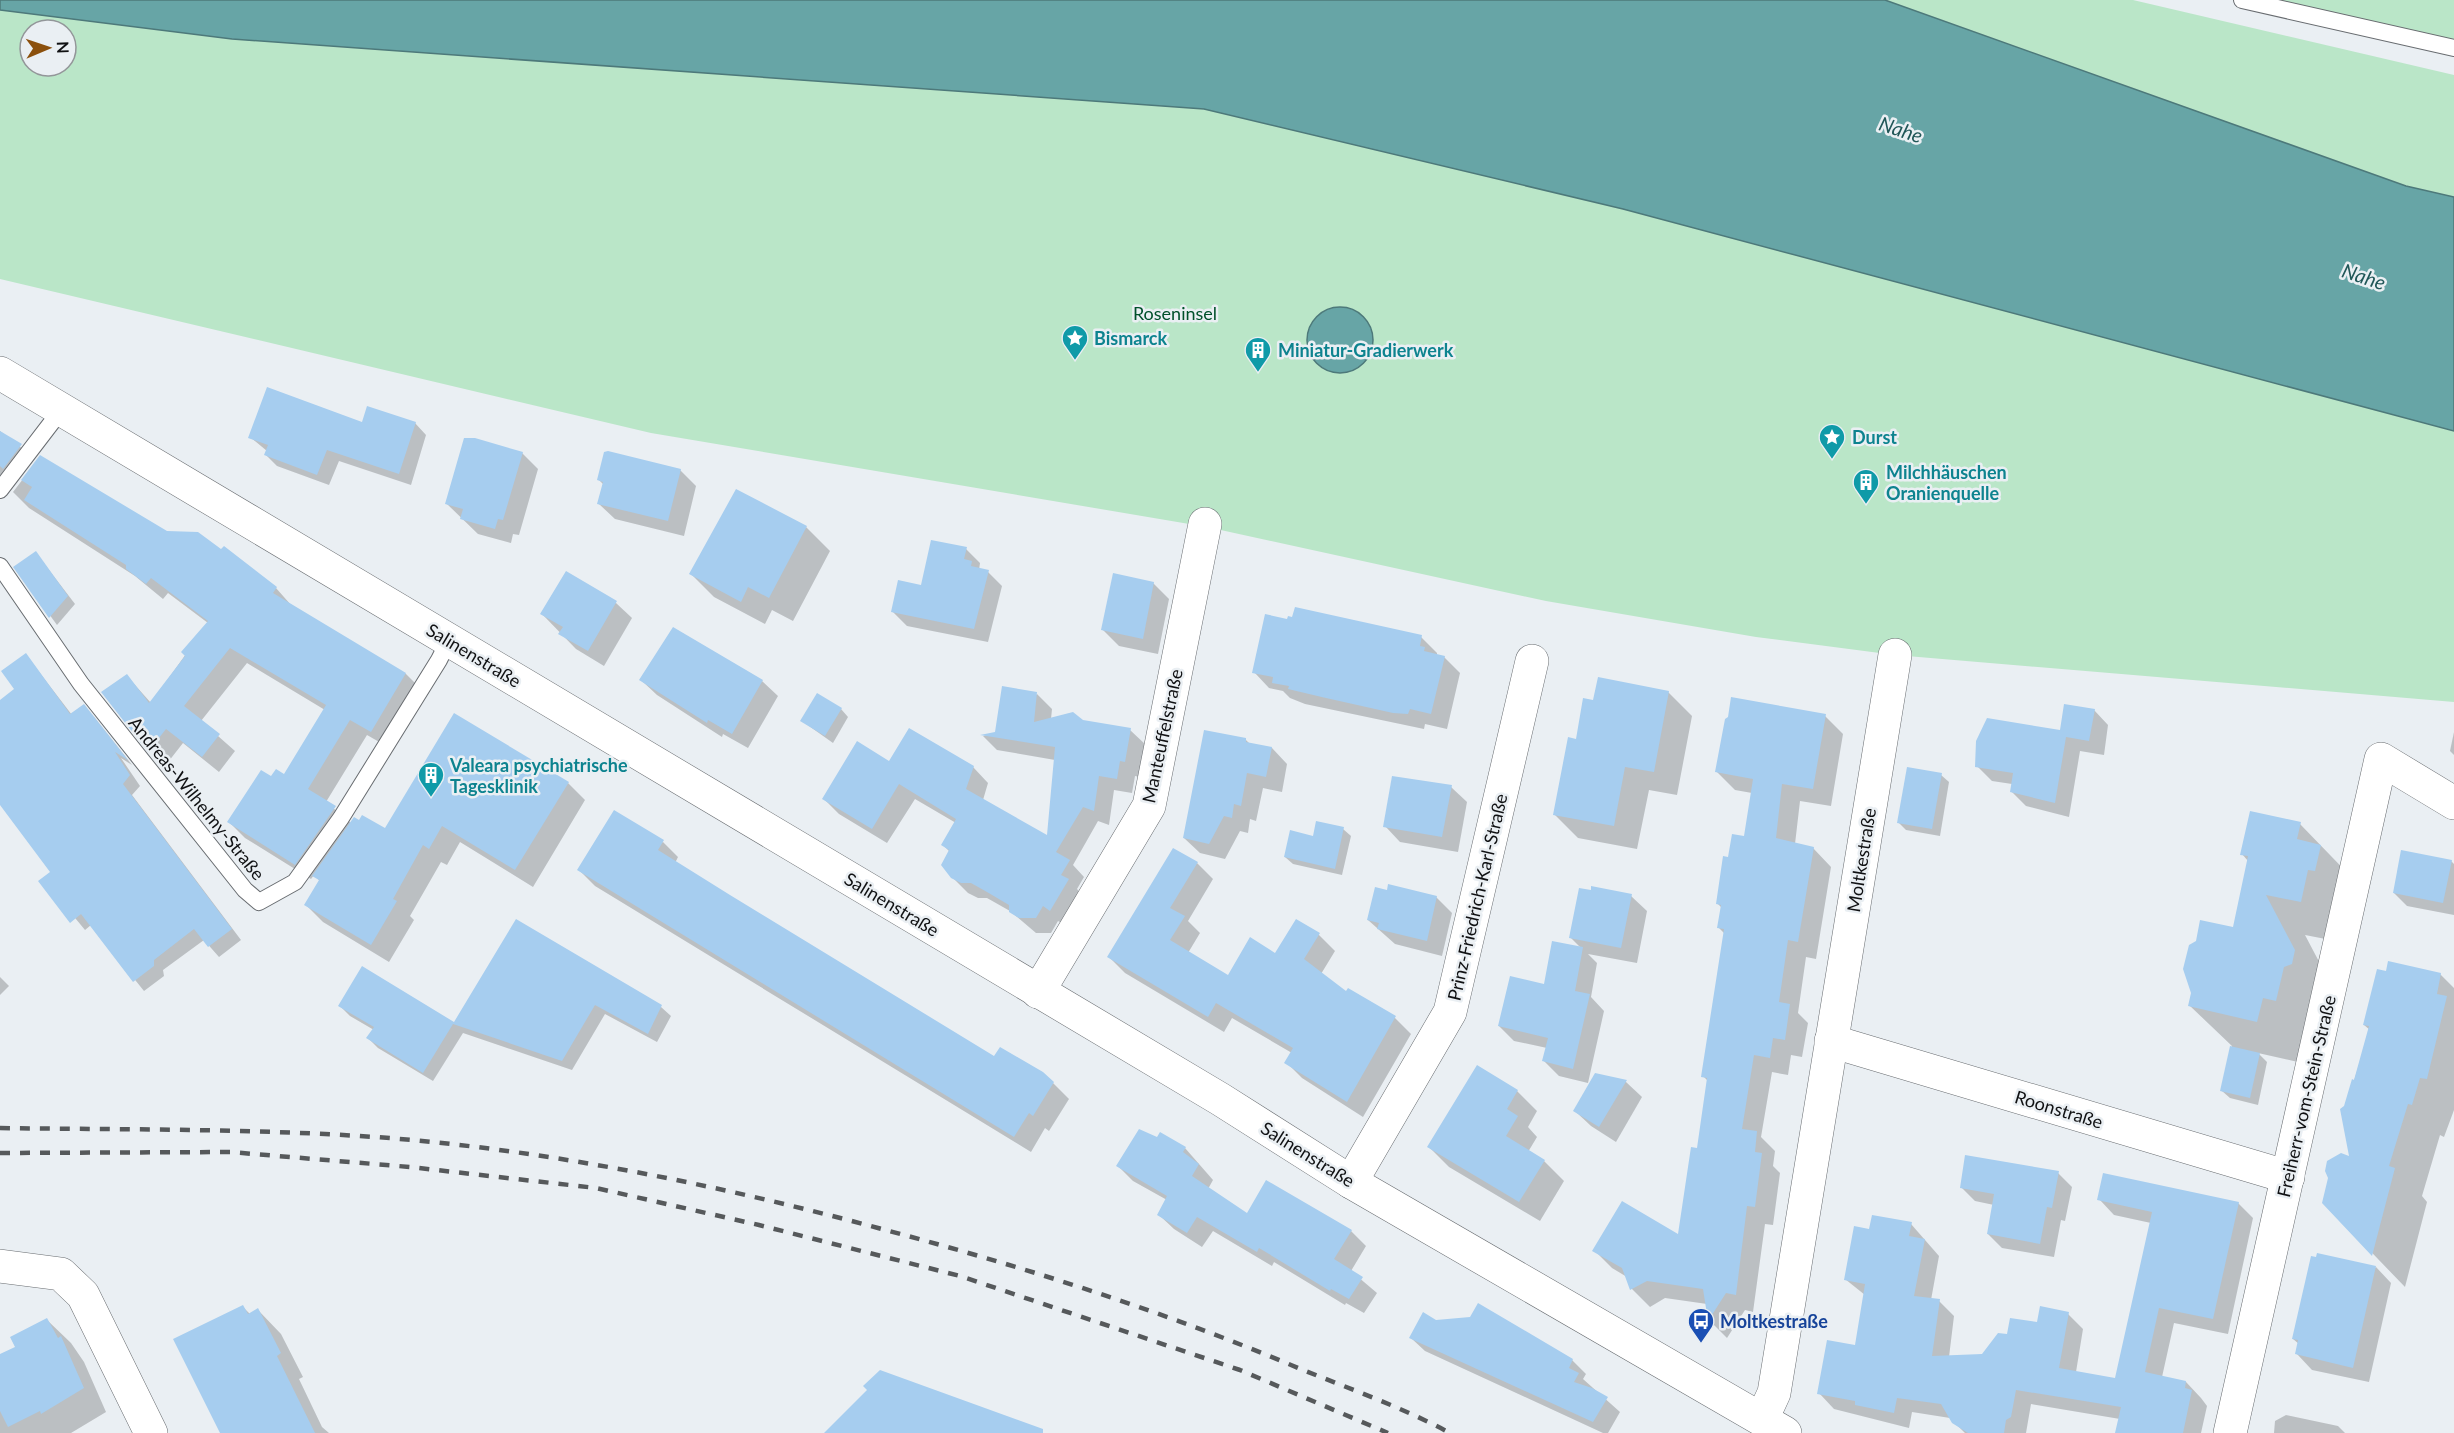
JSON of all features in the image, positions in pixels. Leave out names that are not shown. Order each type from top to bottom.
[{"type":"street","name":"Salinenstraße","points":[[0,373],[1220,1099],[1351,1182],[1778,1429]]},
{"type":"street","name":"Manteuffelstraße","points":[[1038,992],[1149,806],[1205,524]]},
{"type":"street","name":"Moltkestraße","points":[[1778,1429],[1774,1394],[1895,655]]},
{"type":"street","name":"Prinz-Friedrich-Karl-Straße","points":[[1351,1182],[1450,1012],[1532,661]]},
{"type":"street","name":"Freiherr-vom-Stein-Straße","points":[[2230,1433],[2381,759],[2454,803]]},
{"type":"street","name":"Roonstraße","points":[[1831,1041],[2288,1177]]},
{"type":"street","points":[[0,1266],[61,1274],[83,1295],[151,1433]]},
{"type":"lane","points":[[2242,0],[2454,48]]},
{"type":"lane","points":[[0,490],[62,409]]},
{"type":"lane","name":"Andreas-Wilhelmy-Straße","points":[[0,566],[81,684],[245,890],[259,903],[295,882],[328,837],[439,660],[449,640]]},
{"type":"green space","points":[[1885,0],[2133,0],[2454,75],[2454,197],[2406,186]]},
{"type":"green space","points":[[2248,0],[2454,0],[2454,48]]},
{"type":"green space","name":"Roseninsel","points":[[0,10],[64,18],[18,18],[18,78],[78,78],[78,20],[232,39],[1204,109],[1623,209],[2454,431],[2454,702],[1895,655],[1756,637],[1546,601],[1207,527],[651,433],[0,279]]},
{"type":"water","name":"Nahe","points":[[0,0],[1885,0],[2406,186],[2454,197],[2454,431],[1623,209],[1204,109],[232,39],[0,10]]},
{"type":"water","points":[[1340,307],[1352,310],[1363,317],[1370,328],[1373,340],[1370,352],[1363,363],[1352,370],[1340,373],[1328,370],[1317,363],[1310,352],[1307,340],[1310,328],[1317,317],[1328,310]]},
{"type":"building","points":[[267,387],[362,422],[367,406],[416,422],[399,474],[327,450],[317,475],[264,455],[268,445],[248,438]]},
{"type":"building","points":[[0,431],[22,444],[3,469],[0,466]]},
{"type":"building","points":[[464,438],[475,438],[523,452],[503,520],[498,519],[495,529],[460,519],[463,509],[445,504]]},
{"type":"building","points":[[608,451],[681,469],[668,521],[597,504],[603,482],[597,480],[604,452]]},
{"type":"building","points":[[40,455],[167,531],[198,532],[221,549],[224,546],[277,587],[273,593],[406,673],[371,732],[350,720],[308,789],[336,806],[295,865],[227,822],[261,770],[271,776],[276,769],[284,774],[326,705],[230,648],[184,706],[220,734],[202,757],[166,729],[148,752],[101,692],[127,674],[149,703],[185,656],[181,652],[208,621],[151,578],[146,584],[126,569],[126,565],[24,500],[32,487],[21,480]]},
{"type":"building","points":[[736,489],[807,526],[769,598],[748,587],[741,602],[689,574]]},
{"type":"building","points":[[931,540],[967,547],[964,559],[972,561],[971,566],[989,570],[974,629],[891,612],[898,580],[921,585]]},
{"type":"building","points":[[36,551],[68,596],[49,618],[13,567]]},
{"type":"building","points":[[566,571],[617,601],[588,651],[558,634],[563,627],[540,614]]},
{"type":"building","points":[[1113,573],[1154,582],[1143,639],[1101,630]]},
{"type":"building","points":[[1295,607],[1422,635],[1420,646],[1425,647],[1424,651],[1445,656],[1431,714],[1410,709],[1408,714],[1393,713],[1326,698],[1288,689],[1289,686],[1272,683],[1273,677],[1252,673],[1265,614],[1287,619],[1288,616],[1292,617]]},
{"type":"building","points":[[673,627],[763,680],[732,734],[708,720],[707,723],[639,680]]},
{"type":"building","points":[[26,653],[70,714],[84,704],[128,760],[115,752],[130,775],[123,784],[232,929],[208,947],[194,929],[154,960],[154,966],[133,982],[81,914],[70,923],[38,881],[50,872],[0,805],[0,700],[14,689],[1,671]]},
{"type":"building","points":[[1598,677],[1669,691],[1654,772],[1625,767],[1614,826],[1553,815],[1568,737],[1576,739],[1583,698],[1593,700]]},
{"type":"building","points":[[1002,686],[1037,692],[1034,722],[1073,712],[1083,720],[1131,728],[1125,762],[1120,761],[1117,779],[1099,776],[1094,811],[1083,807],[1056,852],[1070,860],[1061,875],[1069,879],[1050,911],[1043,906],[1036,918],[1019,918],[1009,912],[1009,905],[987,892],[971,883],[961,883],[951,878],[941,865],[949,850],[941,845],[956,819],[899,784],[872,829],[822,799],[857,741],[889,761],[909,728],[974,766],[966,789],[1047,835],[1055,747],[980,735],[995,732]]},
{"type":"building","points":[[817,693],[842,708],[825,736],[800,721]]},
{"type":"building","points":[[1731,697],[1826,714],[1813,789],[1782,784],[1776,838],[1814,847],[1798,942],[1788,940],[1779,1002],[1790,1004],[1785,1040],[1773,1038],[1770,1058],[1754,1055],[1742,1129],[1757,1131],[1755,1152],[1762,1153],[1755,1207],[1747,1206],[1736,1295],[1726,1293],[1708,1321],[1703,1289],[1647,1281],[1630,1290],[1622,1268],[1592,1251],[1622,1201],[1678,1234],[1691,1147],[1697,1148],[1707,1078],[1701,1077],[1724,929],[1717,928],[1721,905],[1716,904],[1723,856],[1728,857],[1732,834],[1744,836],[1753,779],[1715,772]]},
{"type":"building","points":[[2064,704],[2095,709],[2089,741],[2066,737],[2055,803],[2010,792],[2013,773],[1975,767],[1976,741],[1987,718],[2060,730]]},
{"type":"building","points":[[454,713],[569,782],[515,870],[442,826],[429,849],[423,845],[393,899],[397,901],[371,945],[304,905],[319,880],[312,876],[354,817],[359,820],[362,815],[385,828]]},
{"type":"building","points":[[1204,730],[1246,738],[1246,742],[1272,747],[1266,777],[1247,773],[1241,806],[1234,804],[1232,818],[1224,816],[1209,844],[1183,838]]},
{"type":"building","points":[[1907,767],[1942,773],[1932,829],[1897,823]]},
{"type":"building","points":[[1392,776],[1452,785],[1442,837],[1383,827]]},
{"type":"building","points":[[614,810],[664,840],[658,850],[730,895],[994,1056],[1000,1047],[1043,1072],[1054,1082],[1033,1116],[1029,1113],[1014,1137],[577,870]]},
{"type":"building","points":[[2250,811],[2301,822],[2297,839],[2321,845],[2315,871],[2308,870],[2301,902],[2266,895],[2295,950],[2292,964],[2284,967],[2276,1001],[2263,998],[2257,1022],[2188,1006],[2191,993],[2183,969],[2189,945],[2196,941],[2200,920],[2233,927],[2248,856],[2240,855]]},
{"type":"building","points":[[1316,821],[1344,827],[1335,869],[1284,857],[1290,830],[1313,836]]},
{"type":"building","points":[[1173,848],[1198,862],[1170,908],[1185,916],[1170,940],[1228,975],[1250,937],[1275,953],[1296,919],[1320,933],[1304,959],[1346,991],[1348,988],[1396,1016],[1347,1102],[1284,1063],[1293,1048],[1216,1003],[1208,1017],[1107,957]]},
{"type":"building","points":[[2401,850],[2452,860],[2443,903],[2393,893]]},
{"type":"building","points":[[1388,884],[1437,896],[1427,941],[1377,929],[1379,923],[1367,920],[1375,887],[1387,890]]},
{"type":"building","points":[[1591,886],[1632,894],[1621,948],[1569,938],[1579,888],[1591,890]]},
{"type":"building","points":[[516,919],[662,1005],[648,1034],[595,1005],[562,1061],[453,1024],[423,1073],[366,1038],[374,1027],[338,1006],[362,966],[454,1022]]},
{"type":"building","points":[[1552,941],[1583,947],[1575,991],[1590,994],[1573,1069],[1542,1061],[1548,1038],[1498,1026],[1510,976],[1544,984]]},
{"type":"building","points":[[2388,961],[2441,973],[2437,994],[2447,996],[2427,1079],[2420,1078],[2412,1105],[2408,1104],[2389,1166],[2395,1168],[2372,1256],[2322,1203],[2328,1178],[2325,1171],[2327,1161],[2341,1153],[2349,1156],[2340,1109],[2344,1106],[2352,1079],[2354,1080],[2369,1026],[2363,1025],[2377,969],[2386,971]]},
{"type":"building","points":[[2230,1046],[2260,1053],[2250,1098],[2220,1091]]},
{"type":"building","points":[[1477,1065],[1518,1090],[1507,1109],[1518,1116],[1506,1136],[1545,1160],[1519,1202],[1427,1147]]},
{"type":"building","points":[[1595,1073],[1627,1080],[1599,1127],[1573,1111]]},
{"type":"building","points":[[1139,1129],[1157,1137],[1160,1132],[1186,1147],[1183,1152],[1199,1164],[1192,1176],[1247,1213],[1266,1180],[1352,1230],[1334,1259],[1363,1277],[1349,1299],[1331,1289],[1330,1291],[1259,1248],[1257,1252],[1197,1217],[1187,1233],[1157,1215],[1167,1196],[1116,1166]]},
{"type":"building","points":[[1965,1155],[2059,1171],[2052,1208],[2047,1207],[2040,1244],[1987,1234],[1994,1194],[1960,1188]]},
{"type":"building","points":[[2103,1173],[2239,1202],[2213,1319],[2159,1308],[2145,1372],[2186,1381],[2185,1388],[2192,1390],[2183,1433],[2115,1433],[2121,1407],[2016,1390],[2011,1417],[2006,1420],[2004,1433],[1968,1433],[1952,1423],[1941,1404],[1897,1398],[1894,1413],[1855,1405],[1855,1401],[1817,1394],[1827,1340],[1855,1345],[1865,1284],[1844,1280],[1854,1226],[1869,1229],[1872,1215],[1912,1222],[1909,1236],[1925,1239],[1914,1296],[1940,1299],[1932,1356],[1982,1354],[1998,1333],[2007,1334],[2010,1318],[2037,1322],[2040,1306],[2069,1312],[2059,1368],[2115,1378],[2152,1212],[2097,1200]]},
{"type":"building","points":[[2317,1253],[2376,1266],[2353,1368],[2295,1354],[2298,1340],[2292,1339],[2311,1256],[2316,1257]]},
{"type":"building","points":[[1478,1303],[1573,1359],[1569,1368],[1579,1373],[1574,1382],[1608,1397],[1593,1422],[1409,1338],[1423,1312],[1436,1320],[1470,1317]]},
{"type":"building","points":[[243,1305],[248,1314],[258,1308],[281,1353],[277,1356],[315,1433],[220,1433],[173,1339]]},
{"type":"building","points":[[47,1318],[58,1338],[61,1336],[84,1388],[41,1414],[40,1411],[8,1427],[0,1411],[0,1354],[15,1347],[10,1337]]},
{"type":"building","points":[[880,1370],[1043,1429],[1043,1433],[824,1433],[867,1390],[863,1386]]},
{"type":"railway","points":[[0,1128],[258,1131],[413,1140],[531,1154],[705,1186],[878,1228],[1087,1289],[1241,1345],[1392,1405],[1450,1433]]},
{"type":"railway","points":[[0,1153],[230,1152],[410,1167],[596,1188],[759,1225],[960,1276],[1240,1370],[1388,1433]]},
{"type":"place","name":"Bismarck","points":[[1075,361]]},
{"type":"place","name":"Miniatur-Gradierwerk","points":[[1258,373]]},
{"type":"place","name":"Durst","points":[[1832,460]]},
{"type":"place","name":"Milchhäuschen Oranienquelle","points":[[1866,505]]},
{"type":"place","name":"Valeara psychiatrische Tagesklinik","points":[[431,798]]},
{"type":"place","name":"Moltkestraße","points":[[1701,1344]]}]
